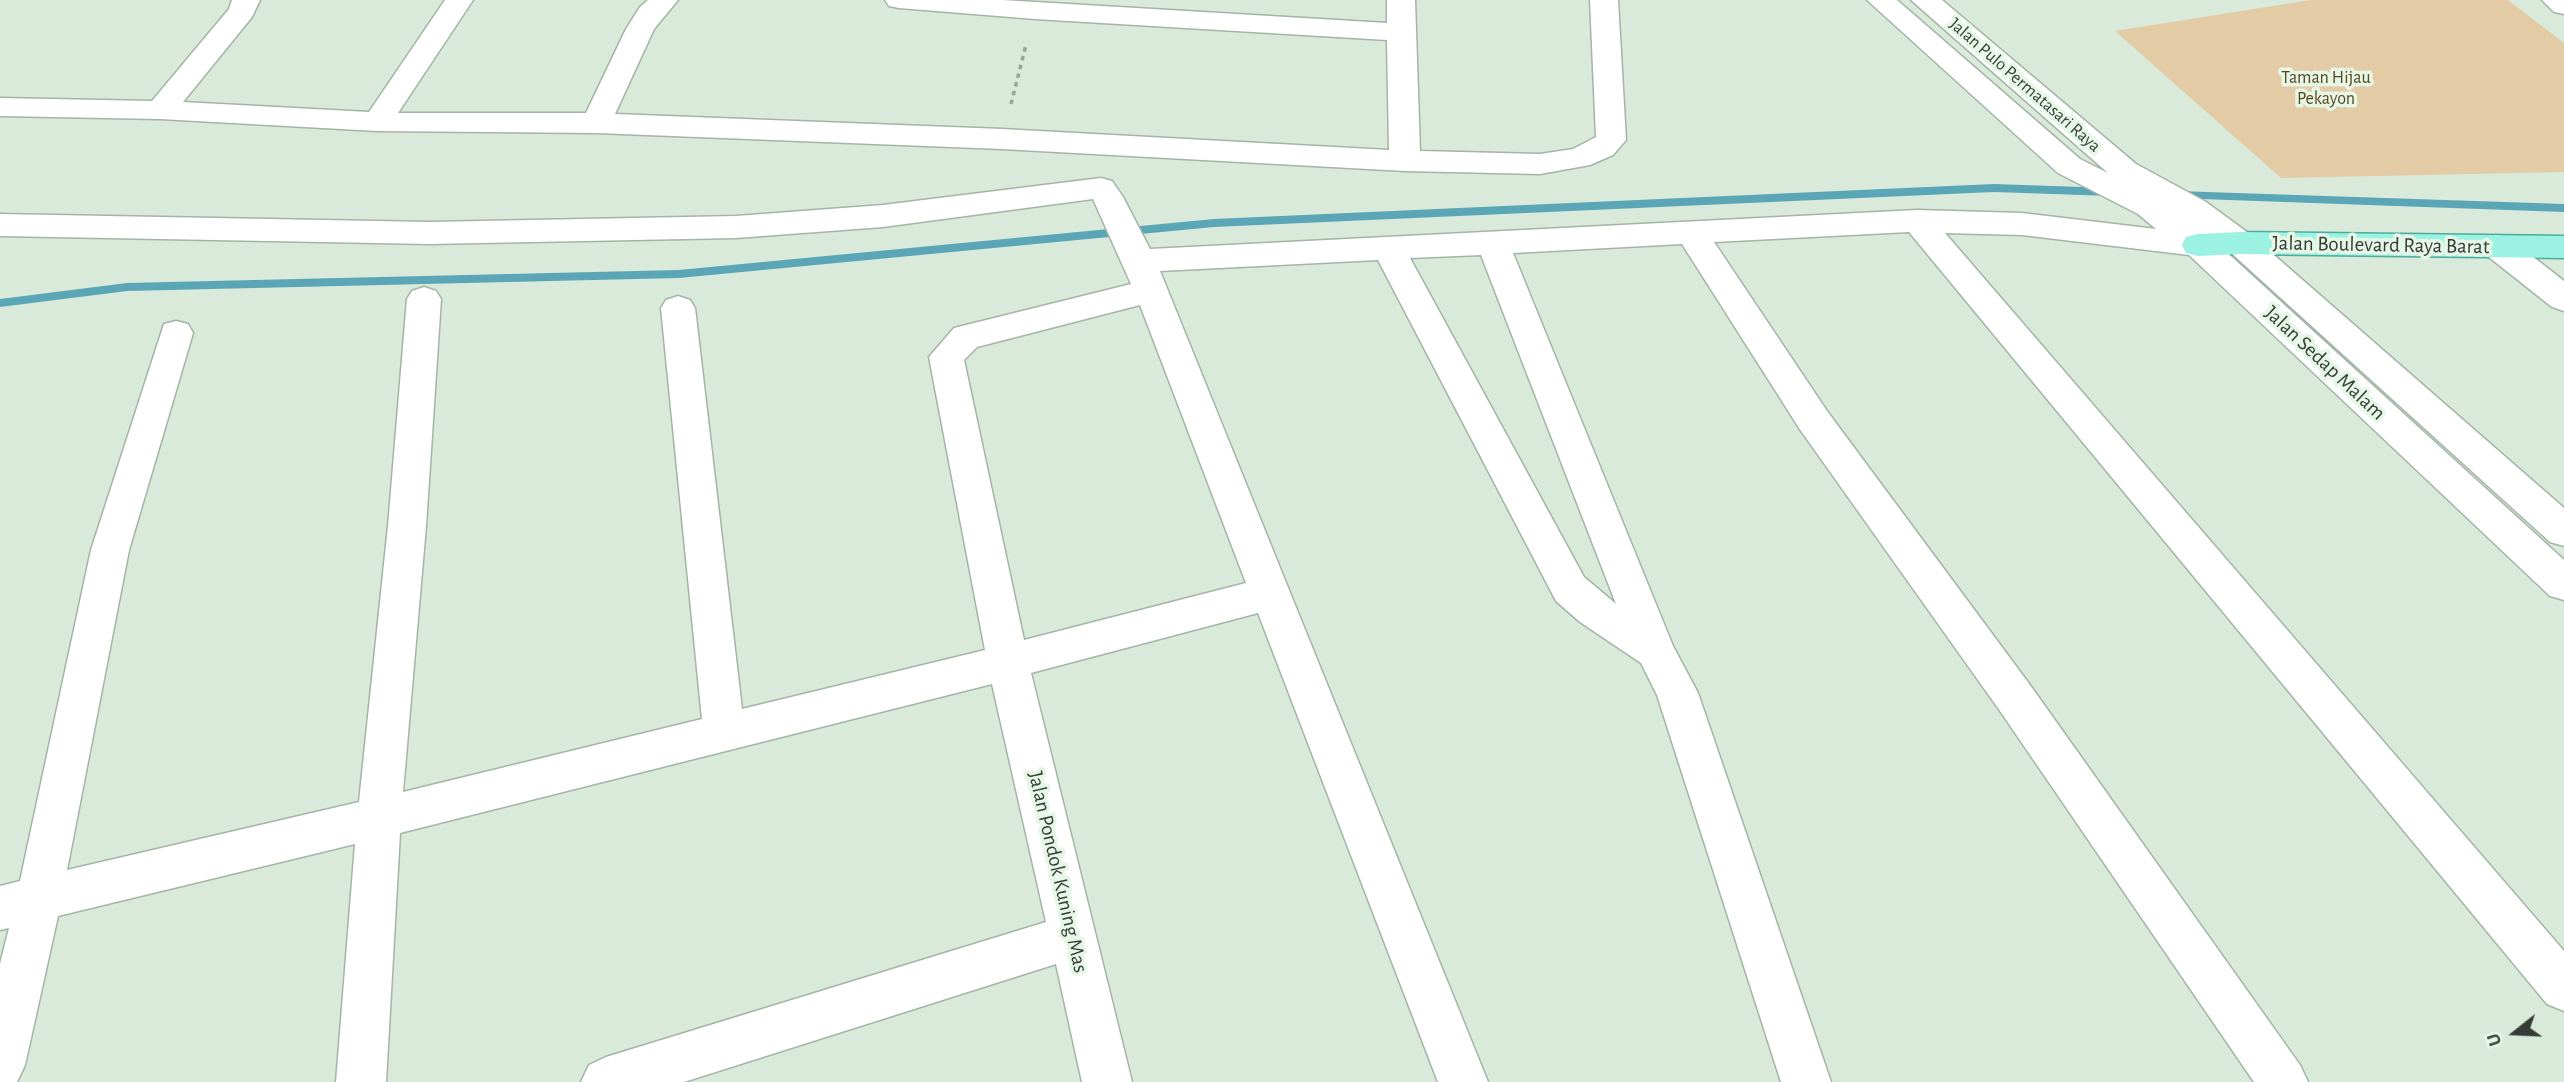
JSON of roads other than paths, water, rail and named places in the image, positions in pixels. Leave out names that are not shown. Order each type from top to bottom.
[{"type":"main road","name":"Jalan Boulevard Raya Barat","points":[[2197,245],[2240,243],[2564,247]]},
{"type":"street","points":[[160,110],[242,11],[246,0]]},
{"type":"street","points":[[377,122],[459,0]]},
{"type":"street","points":[[596,123],[640,29],[650,13],[664,0]]},
{"type":"street","points":[[899,0],[1037,6],[1401,32]]},
{"type":"street","points":[[1401,0],[1405,161]]},
{"type":"street","points":[[0,107],[160,110],[377,122],[596,123],[1002,139],[1405,161],[1540,164],[1579,158],[1607,145],[1612,135],[1604,0]]},
{"type":"street","name":"Jalan Pulo Permatasari Raya","points":[[1881,0],[2069,166]]},
{"type":"street","name":"Jalan Pulo Permatasari Raya","points":[[1925,0],[2124,171]]},
{"type":"street","points":[[2556,0],[2564,6]]},
{"type":"street","name":"Jalan Sedap Malam","points":[[2069,166],[2149,207],[2197,245],[2564,584]]},
{"type":"street","name":"Jalan Sedap Malam","points":[[2124,171],[2195,210],[2240,243],[2564,531]]},
{"type":"street","points":[[0,225],[430,233],[736,227],[938,210],[1097,187],[1105,191],[1133,249],[1463,1082]]},
{"type":"street","points":[[1133,249],[1389,250],[1492,242],[1917,221],[2032,225],[2197,245]]},
{"type":"street","points":[[1917,221],[2564,987]]},
{"type":"street","points":[[1691,232],[1814,421],[2015,698],[2283,1082]]},
{"type":"street","points":[[1492,242],[1655,651],[1677,693],[1806,1082]]},
{"type":"street","points":[[2497,246],[2564,299]]},
{"type":"street","name":"Jalan Pondok Kuning Mas","points":[[1107,1082],[1008,662],[946,357],[966,337],[1133,249]]},
{"type":"street","points":[[1389,250],[1570,589],[1594,610],[1655,651]]},
{"type":"street","points":[[361,1082],[379,818],[407,526],[424,299]]},
{"type":"street","points":[[678,308],[724,732]]},
{"type":"street","points":[[0,1065],[19,903],[110,550],[176,332]]},
{"type":"street","points":[[19,903],[379,818],[1008,662],[1270,593]]},
{"type":"street","points":[[606,1082],[706,1067],[1073,936]]},
{"type":"waterway","points":[[0,303],[127,287],[679,274],[1214,223],[1994,188],[2111,192]]},
{"type":"waterway","points":[[2177,195],[2564,208]]},
{"type":"park label","name":"Taman Hijau Pekayon","points":[[2326,88]]}]
